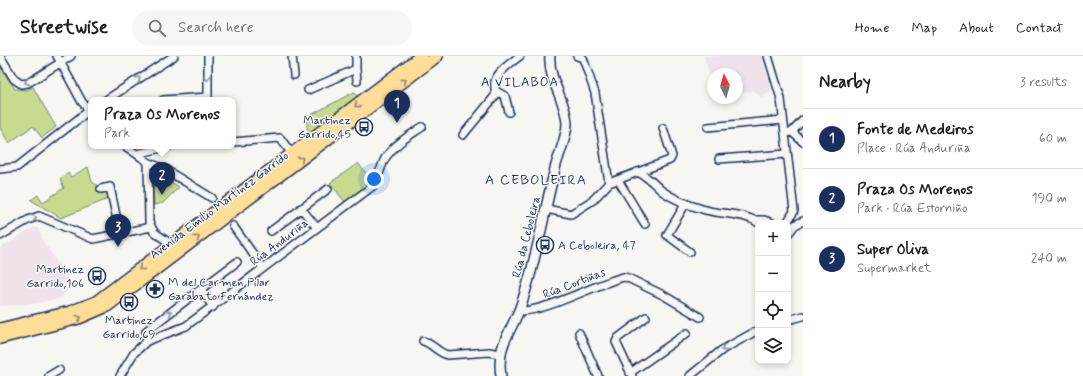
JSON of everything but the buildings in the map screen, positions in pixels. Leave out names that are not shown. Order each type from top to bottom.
[{"type":"main road","name":"Avenida Emilio Martínez Garrido","points":[[0,338],[97,312],[113,301],[176,247],[292,154],[421,56]]},
{"type":"main road","name":"Avenida Emilio Martínez Garrido","points":[[104,296],[176,247],[437,56]]},
{"type":"main road","points":[[0,321],[72,307],[104,296]]},
{"type":"main road","points":[[0,329],[81,308],[104,296]]},
{"type":"street","points":[[0,56],[14,79],[21,84],[28,83],[61,64],[71,56]]},
{"type":"street","points":[[57,56],[82,102],[88,107]]},
{"type":"street","points":[[111,97],[174,56]]},
{"type":"street","points":[[208,56],[208,97]]},
{"type":"street","points":[[292,56],[294,75]]},
{"type":"street","points":[[356,56],[357,82]]},
{"type":"street","points":[[463,135],[495,96],[496,91],[494,82],[498,76],[520,56]]},
{"type":"street","name":"Rúa da Ceboleira","points":[[501,376],[500,354],[504,339],[519,310],[533,263],[554,172],[566,130],[563,106],[553,81],[550,56]]},
{"type":"street","points":[[577,56],[583,58],[596,93],[609,183]]},
{"type":"street","points":[[768,56],[781,99],[783,120],[788,132],[787,154],[794,211],[789,220]]},
{"type":"street","points":[[308,90],[356,69]]},
{"type":"street","points":[[496,91],[505,96],[509,112]]},
{"type":"street","points":[[0,169],[18,166],[88,112]]},
{"type":"street","points":[[708,127],[783,120]]},
{"type":"street","points":[[788,132],[803,120]]},
{"type":"street","name":"Rúa Anduriña","points":[[120,376],[131,357],[147,341],[186,326],[373,186],[386,158],[398,144],[422,127]]},
{"type":"street","points":[[546,209],[571,214],[593,200],[609,183],[670,160],[672,156],[663,128]]},
{"type":"street","points":[[788,132],[803,142]]},
{"type":"street","points":[[236,142],[280,138],[292,154]]},
{"type":"street","points":[[130,149],[148,162],[166,170],[212,198]]},
{"type":"street","points":[[137,154],[157,149]]},
{"type":"street","points":[[719,159],[787,154]]},
{"type":"street","points":[[148,162],[149,222],[157,235],[176,247]]},
{"type":"street","points":[[637,172],[643,174],[663,191],[703,210],[746,216],[755,220]]},
{"type":"street","points":[[618,180],[646,224]]},
{"type":"street","points":[[101,188],[110,187],[120,234]]},
{"type":"street","points":[[271,231],[328,188]]},
{"type":"street","points":[[686,203],[667,235],[690,252]]},
{"type":"street","points":[[301,208],[317,228]]},
{"type":"street","points":[[0,236],[28,220],[39,216],[93,239],[151,227]]},
{"type":"street","points":[[791,230],[795,225],[803,221]]},
{"type":"street","points":[[233,226],[263,268]]},
{"type":"street","points":[[147,341],[146,331],[237,262]]},
{"type":"street","name":"Rúa Cortiñas","points":[[519,310],[525,312],[537,309],[591,287],[624,277],[663,295],[700,317]]},
{"type":"street","points":[[201,289],[213,306]]},
{"type":"street","points":[[791,319],[803,316]]},
{"type":"street","points":[[646,318],[618,338],[616,342],[631,374],[687,333]]},
{"type":"street","points":[[690,376],[722,350],[755,332]]},
{"type":"street","points":[[579,333],[598,376]]},
{"type":"street","points":[[423,341],[430,343],[443,354],[448,355],[489,352],[500,354]]},
{"type":"street","points":[[49,376],[59,370]]},
{"type":"shaded area","points":[[704,56],[761,56],[772,90],[761,97],[754,91],[743,92],[743,68],[708,68]]},
{"type":"shaded area","points":[[34,227],[39,229],[44,243],[62,269],[68,290],[63,295],[63,298],[37,303],[0,306],[0,248]]},
{"type":"green space","points":[[0,66],[15,89],[26,90],[33,87],[56,127],[42,138],[33,126],[9,143],[0,128]]},
{"type":"green space","points":[[354,92],[358,97],[329,121],[327,120],[310,133],[307,128],[307,117]]},
{"type":"green space","points":[[358,163],[372,181],[345,202],[330,183]]},
{"type":"green space","points":[[88,167],[92,182],[98,186],[100,191],[107,192],[108,199],[61,218],[31,200],[38,195],[43,202],[64,188],[60,179],[68,173],[71,177]]},
{"type":"green space","points":[[160,175],[179,187],[163,203],[154,205],[153,182],[156,176]]},
{"type":"tunnel","points":[[212,198],[233,226]]},
{"type":"place","name":"Fonte de Medeiros","points":[[397,123]]},
{"type":"place","name":"Martinez Garrido,45","points":[[364,127]]},
{"type":"place","name":"Praza Os Morenos","points":[[162,195]]},
{"type":"place","name":"A Ceboleira, 47","points":[[545,245]]},
{"type":"place","name":"Super Oliva","points":[[118,247]]},
{"type":"place","name":"Martinez Garrido,106","points":[[97,276]]},
{"type":"place","name":"M del Carmen Pilar Garabato Fernández","points":[[155,289]]},
{"type":"place","name":"Martinez Garrido,69","points":[[129,302]]},
{"type":"district","name":"A VILABOA","points":[[520,81]]},
{"type":"district","name":"A CEBOLEIRA","points":[[536,179]]}]
